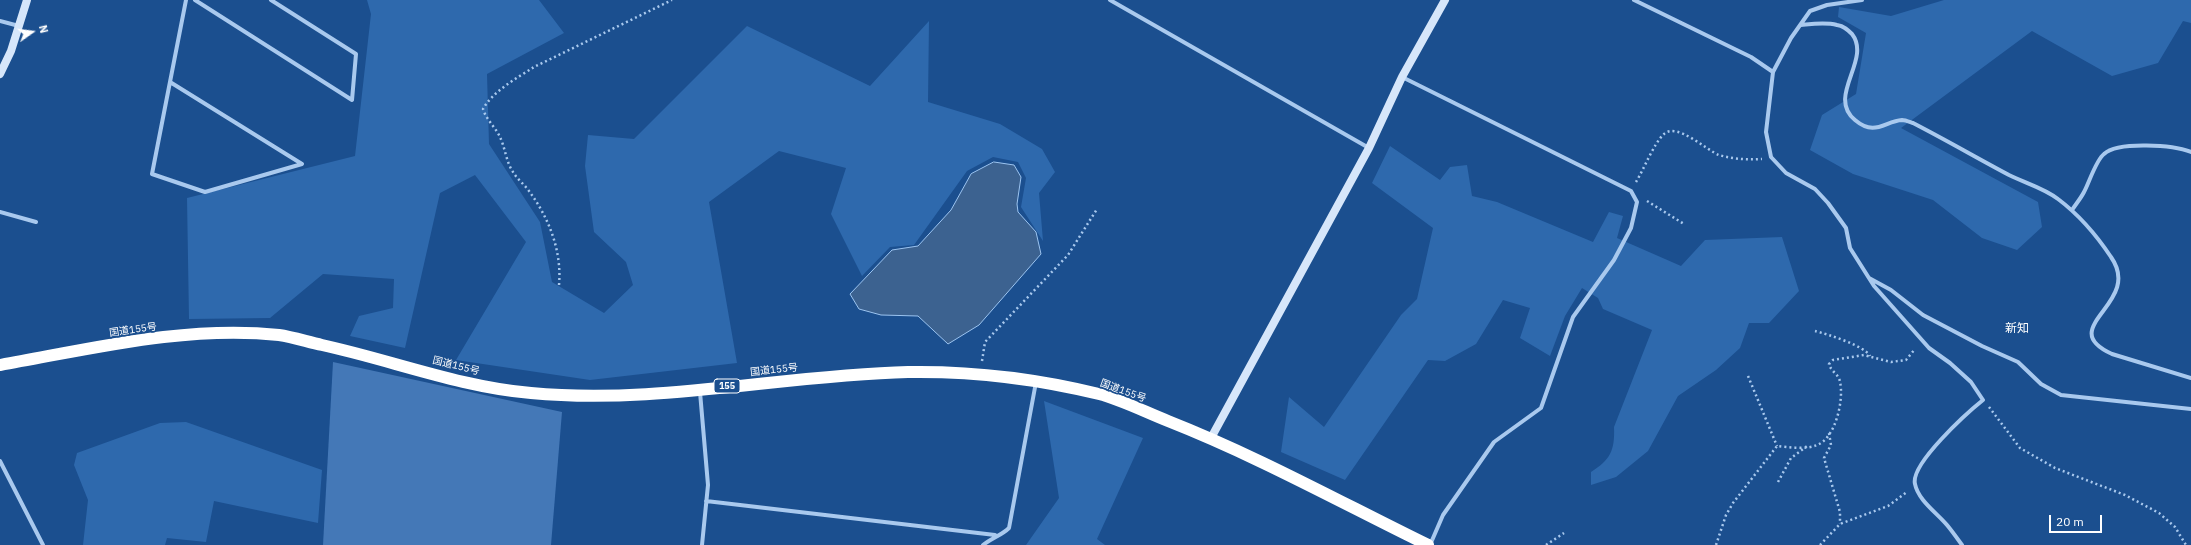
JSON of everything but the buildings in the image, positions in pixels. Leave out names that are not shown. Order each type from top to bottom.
[{"type":"highway","name":"国道155号","points":[[0,365],[136,341],[221,332],[281,336],[347,350],[470,382],[527,393],[584,397],[700,389],[841,375],[910,372],[980,376],[1036,382],[1101,395],[1211,438],[1429,545]]},
{"type":"street","points":[[0,74],[11,51],[27,0]]},
{"type":"street","points":[[170,82],[302,164],[205,192],[152,174],[186,0]]},
{"type":"street","points":[[195,0],[352,100],[356,54],[271,0]]},
{"type":"street","points":[[1110,0],[1369,148]]},
{"type":"street","points":[[1211,438],[1369,148],[1402,77],[1445,0]]},
{"type":"street","points":[[1634,0],[1751,57],[1773,72]]},
{"type":"street","points":[[1862,0],[1827,5],[1810,10],[1773,72],[1766,132],[1771,157],[1786,173],[1815,189],[1828,203],[1846,228],[1850,248],[1874,286],[1919,338],[1971,382],[1983,400],[1957,422],[1934,447],[1917,473],[1914,483],[1919,495],[1947,525],[1962,545]]},
{"type":"street","points":[[0,21],[19,27]]},
{"type":"street","points":[[1800,25],[1839,25],[1848,29],[1855,38],[1858,54],[1846,95],[1846,105],[1856,120],[1874,128],[1902,120],[1913,123],[2009,174],[2057,197],[2072,210],[2112,258],[2119,274],[2118,287],[2113,299],[2091,329],[2093,341],[2102,350],[2112,354],[2191,378]]},
{"type":"street","points":[[1402,77],[1631,191],[1636,202],[1631,228],[1614,260],[1573,317],[1541,408],[1494,442],[1443,515],[1429,545]]},
{"type":"street","points":[[2072,210],[2084,193],[2102,154],[2110,150],[2150,146],[2181,148],[2191,152]]},
{"type":"street","points":[[0,212],[36,222]]},
{"type":"street","points":[[1869,278],[1891,290],[1923,315],[1982,346],[2018,362],[2041,384],[2060,394],[2191,409]]},
{"type":"street","points":[[983,545],[995,535],[1005,532],[1009,528],[1036,382]]},
{"type":"street","points":[[700,389],[708,485],[702,545]]},
{"type":"street","points":[[0,460],[43,545]]},
{"type":"street","points":[[706,501],[995,535]]},
{"type":"path","points":[[559,285],[561,267],[557,247],[546,218],[529,191],[512,171],[498,134],[487,119],[483,109],[486,103],[514,80],[550,58],[672,0]]},
{"type":"path","points":[[1684,224],[1631,191],[1665,133],[1671,131],[1685,134],[1719,155],[1742,160],[1771,157]]},
{"type":"path","points":[[980,376],[985,342],[1068,255],[1098,210]]},
{"type":"path","points":[[1815,331],[1857,347],[1868,353],[1870,356]]},
{"type":"path","points":[[1777,446],[1816,446],[1823,442],[1829,433],[1840,411],[1840,381],[1837,375],[1831,371],[1829,364],[1833,360],[1864,355],[1892,362],[1906,360],[1913,352],[1919,338]]},
{"type":"path","points":[[1748,376],[1777,446]]},
{"type":"path","points":[[1983,400],[2020,448],[2055,468],[2125,495],[2159,513],[2175,527],[2186,545]]},
{"type":"path","points":[[1829,433],[1831,445],[1824,458],[1840,512],[1840,524]]},
{"type":"path","points":[[1716,545],[1726,515],[1733,503],[1777,446]]},
{"type":"path","points":[[1778,482],[1791,458],[1808,446]]},
{"type":"path","points":[[1820,545],[1840,524],[1888,506],[1916,486]]},
{"type":"path","points":[[1546,545],[1564,533]]},
{"type":"shaded area","points":[[367,0],[539,0],[564,33],[487,74],[489,144],[540,222],[552,282],[604,313],[633,285],[626,262],[594,232],[585,166],[588,135],[634,139],[747,26],[870,86],[929,21],[928,102],[1000,124],[1042,149],[1055,172],[1039,193],[1043,241],[1021,207],[1026,178],[1018,162],[993,157],[967,171],[914,245],[890,247],[862,276],[831,214],[846,168],[779,151],[709,202],[737,363],[590,380],[456,360],[526,242],[475,175],[440,193],[405,348],[350,336],[359,316],[393,308],[394,279],[323,274],[270,318],[189,319],[187,198],[355,156],[371,14]]},
{"type":"shaded area","points":[[1944,0],[2191,0],[2191,23],[2183,21],[2158,63],[2112,76],[2032,31],[1901,128],[2038,202],[2042,227],[2017,250],[1982,238],[1933,200],[1853,174],[1810,150],[1822,115],[1856,94],[1866,33],[1838,17],[1839,7],[1891,16]]},
{"type":"shaded area","points":[[1390,146],[1440,180],[1450,167],[1467,165],[1472,196],[1497,202],[1593,242],[1609,212],[1623,216],[1617,238],[1681,266],[1705,240],[1782,237],[1799,291],[1769,323],[1749,323],[1740,348],[1716,370],[1678,396],[1648,451],[1616,477],[1591,485],[1591,472],[1607,459],[1612,449],[1614,442],[1614,427],[1652,330],[1603,309],[1598,298],[1582,288],[1565,316],[1550,356],[1520,338],[1530,308],[1503,300],[1476,344],[1445,361],[1428,360],[1345,480],[1281,452],[1289,397],[1324,427],[1401,315],[1417,299],[1433,228],[1372,183]]},
{"type":"shaded area","points":[[994,162],[1014,165],[1021,177],[1017,204],[1018,212],[1036,232],[1041,254],[979,325],[948,344],[918,316],[881,315],[859,309],[850,294],[892,250],[918,246],[951,210],[971,174]]},
{"type":"shaded area","points":[[1044,401],[1143,438],[1097,539],[1105,545],[1026,545],[1059,498]]},
{"type":"shaded area","points":[[186,422],[322,470],[318,523],[214,501],[206,542],[167,538],[165,545],[83,545],[88,500],[74,465],[77,453],[160,423]]},
{"type":"district","name":"新知","points":[[2017,329]]}]
